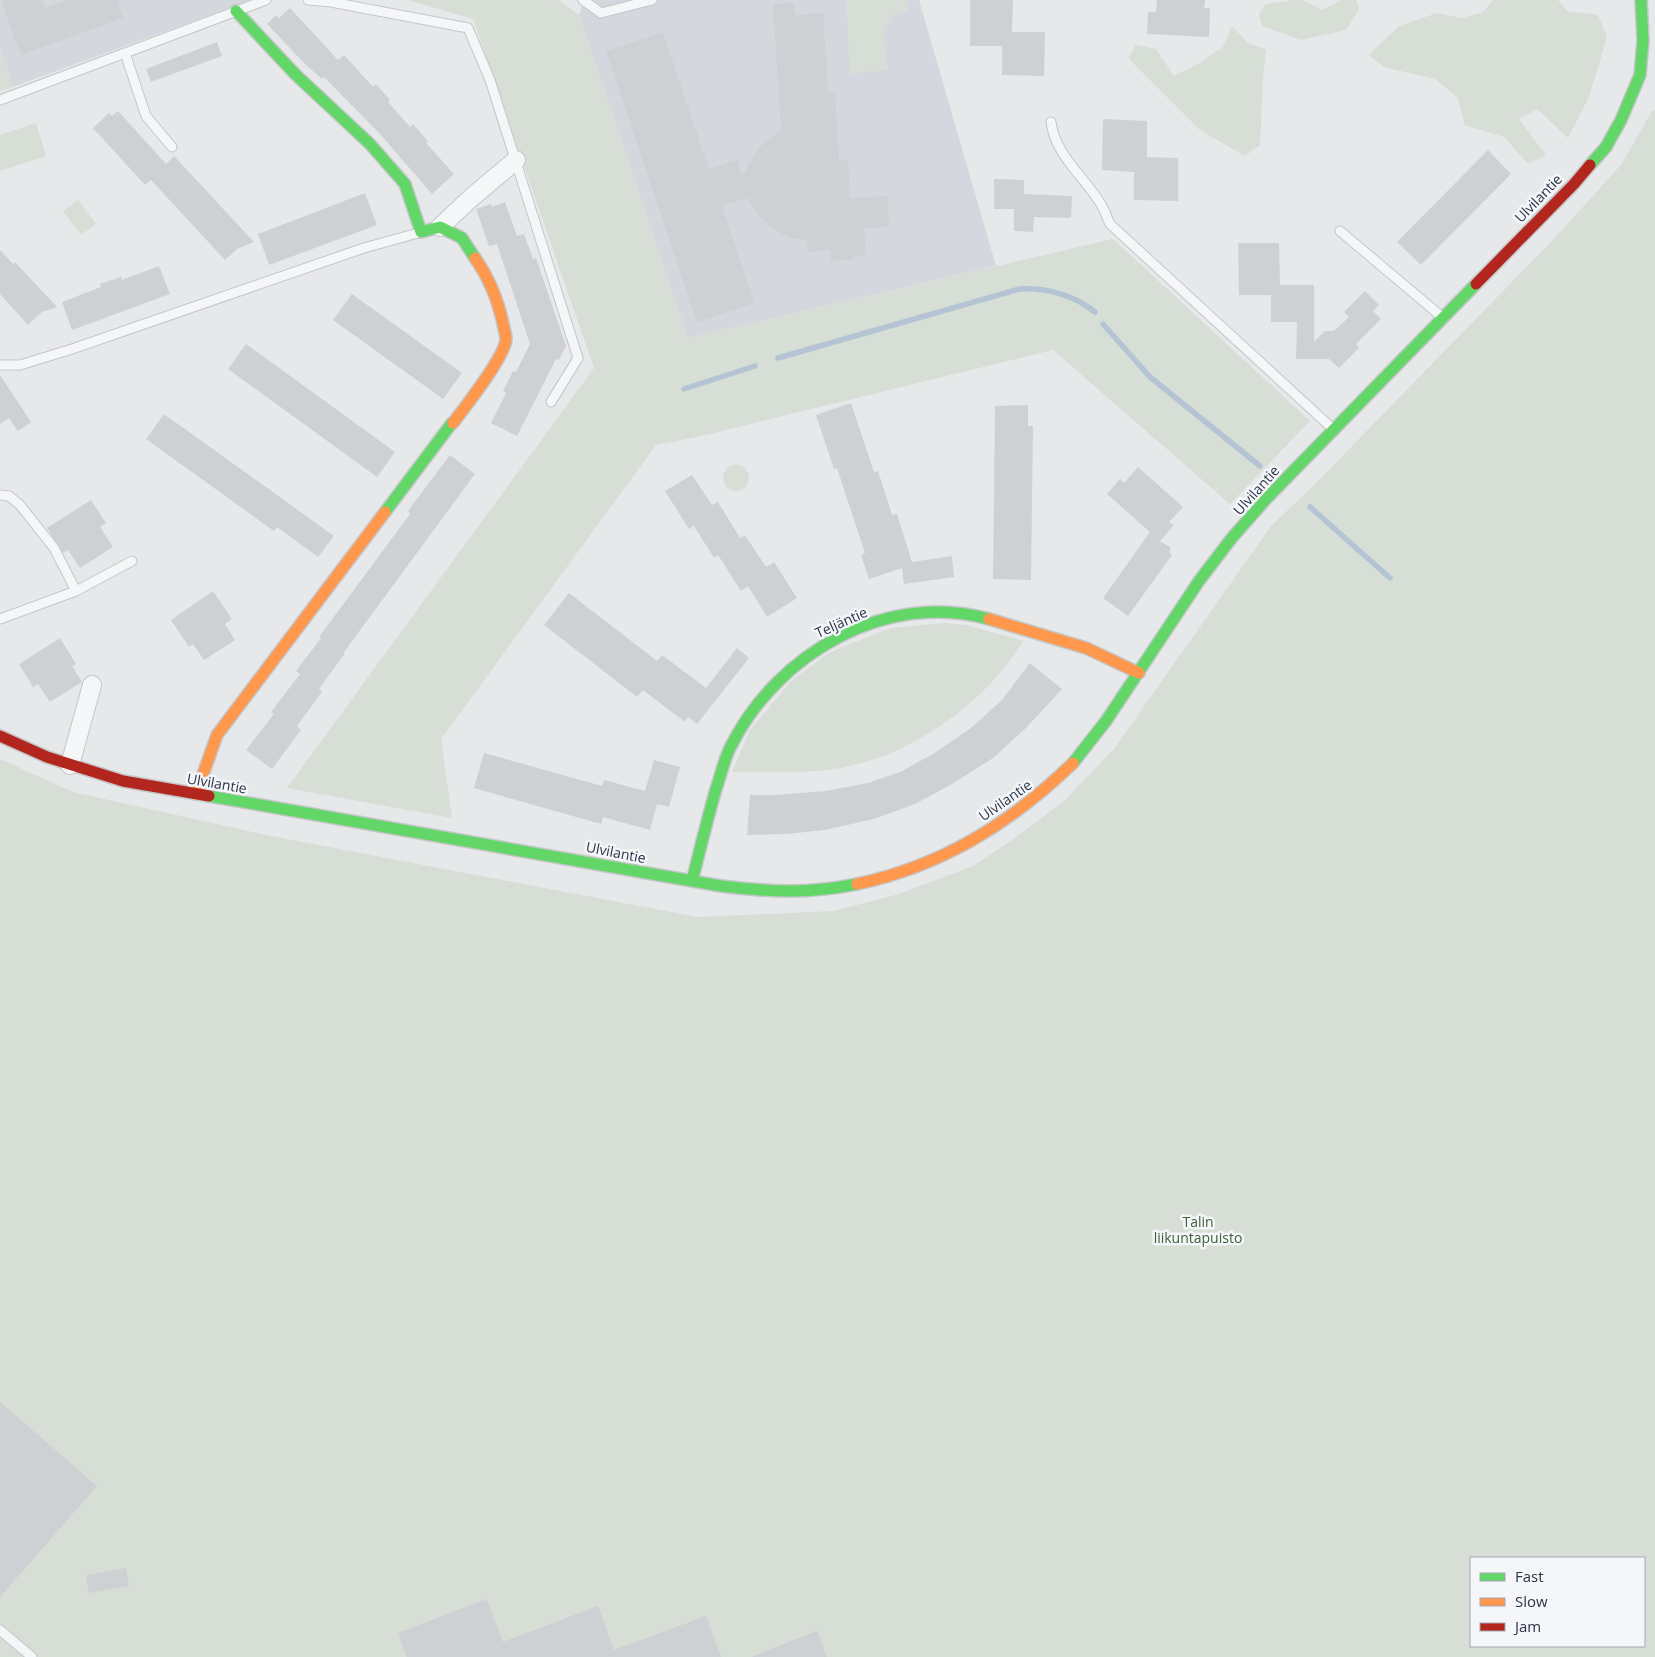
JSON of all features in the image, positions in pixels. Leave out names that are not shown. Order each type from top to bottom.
[{"type":"street","name":"Ulvilantie","points":[[0,736],[47,757],[123,781],[721,886],[798,892],[830,890],[892,874],[938,858],[1004,821],[1047,788],[1074,761],[1095,736],[1139,673],[1200,579],[1266,499],[1574,184],[1606,147],[1647,76],[1641,0]]},
{"type":"street","points":[[236,11],[296,75],[370,144],[405,184],[421,232],[440,227],[516,160]]},
{"type":"street","points":[[196,794],[217,735],[478,390],[503,351],[506,339],[498,302],[483,268],[462,238],[440,227]]},
{"type":"street","name":"Teljäntie","points":[[692,881],[727,755],[746,718],[771,686],[791,667],[821,646],[840,636],[865,625],[908,615],[945,611],[963,613],[1072,644],[1104,655],[1139,673]]},
{"type":"street","points":[[70,765],[92,685]]},
{"type":"lane","points":[[0,100],[266,0]]},
{"type":"lane","points":[[308,0],[331,2],[468,28],[490,80],[578,358],[551,402]]},
{"type":"lane","points":[[583,0],[601,13],[652,0]]},
{"type":"lane","points":[[125,53],[146,116],[172,147]]},
{"type":"lane","points":[[1051,122],[1052,131],[1070,165],[1101,205],[1110,224],[1333,429]]},
{"type":"lane","points":[[1340,231],[1442,318]]},
{"type":"lane","points":[[0,365],[20,365],[72,349],[364,248],[421,232]]},
{"type":"lane","points":[[0,494],[9,496],[20,505],[54,548],[76,592]]},
{"type":"lane","points":[[0,619],[76,592],[132,561]]},
{"type":"lane","points":[[0,1630],[32,1657]]},
{"type":"shaded area","points":[[0,0],[251,0],[13,87],[0,50]]},
{"type":"shaded area","points":[[584,0],[919,0],[996,266],[688,338],[579,15]]},
{"type":"green space","points":[[408,0],[559,0],[579,15],[688,338],[1113,239],[1310,421],[1230,504],[1053,350],[697,437],[656,445],[441,739],[452,818],[287,788],[594,368],[473,19]]},
{"type":"green space","points":[[846,0],[907,0],[908,11],[894,14],[883,30],[888,70],[850,74]]},
{"type":"green space","points":[[1302,0],[1322,10],[1341,0],[1356,0],[1359,9],[1346,30],[1301,40],[1262,26],[1259,14],[1266,4]]},
{"type":"green space","points":[[1493,0],[1558,0],[1567,11],[1598,15],[1607,37],[1589,97],[1568,138],[1537,109],[1519,119],[1546,155],[1528,164],[1504,137],[1465,125],[1458,98],[1435,79],[1384,67],[1369,55],[1399,26],[1437,13],[1462,18],[1483,12]]},
{"type":"green space","points":[[1232,26],[1248,43],[1266,50],[1260,145],[1245,156],[1200,130],[1128,58],[1136,45],[1156,49],[1174,76],[1198,64],[1223,47]]},
{"type":"green space","points":[[0,50],[13,87],[0,91]]},
{"type":"green space","name":"Talin liikuntapuisto","points":[[1652,111],[1655,111],[1655,1657],[0,1657],[0,759],[73,792],[266,835],[697,917],[834,911],[899,894],[973,866],[1063,802],[1114,749],[1271,526],[1315,484],[1549,244],[1621,165]]},
{"type":"green space","points":[[36,123],[46,156],[0,171],[0,135]]},
{"type":"green space","points":[[78,200],[96,224],[81,235],[63,211]]},
{"type":"green space","points":[[736,465],[745,469],[749,478],[745,487],[736,491],[727,487],[723,478],[727,469]]},
{"type":"green space","points":[[945,623],[966,625],[1024,641],[991,683],[954,716],[934,730],[891,753],[843,767],[808,772],[732,772],[750,730],[792,680],[830,652],[891,628]]},
{"type":"building","points":[[1,0],[42,0],[45,8],[67,0],[117,0],[123,18],[21,55]]},
{"type":"building","points":[[970,0],[1013,0],[1012,32],[1045,32],[1044,76],[1002,75],[1002,46],[970,46]]},
{"type":"building","points":[[1157,0],[1205,0],[1204,8],[1210,8],[1209,37],[1147,34],[1148,12],[1156,12]]},
{"type":"building","points":[[795,3],[795,15],[823,13],[828,92],[835,92],[839,160],[848,160],[850,198],[888,196],[889,227],[864,228],[866,255],[854,256],[854,259],[831,261],[831,250],[808,252],[807,241],[788,237],[772,228],[758,215],[748,198],[722,206],[754,303],[697,322],[606,51],[663,32],[709,169],[737,160],[742,176],[759,148],[781,130],[773,4]]},
{"type":"building","points":[[290,8],[338,60],[344,55],[373,87],[376,84],[390,100],[388,102],[410,127],[413,124],[428,141],[426,143],[454,174],[432,194],[380,134],[324,77],[322,79],[306,65],[267,24],[276,15],[279,18]]},
{"type":"building","points":[[217,42],[222,56],[151,82],[146,69]]},
{"type":"building","points":[[118,111],[166,164],[174,156],[254,242],[237,249],[225,260],[151,180],[145,185],[93,128],[109,113],[112,116]]},
{"type":"building","points":[[1103,119],[1147,121],[1147,157],[1178,158],[1178,201],[1134,200],[1134,172],[1102,170]]},
{"type":"building","points":[[1488,150],[1511,174],[1421,265],[1397,242]]},
{"type":"building","points":[[994,179],[1024,180],[1024,194],[1072,196],[1071,218],[1034,217],[1033,232],[1014,231],[1014,209],[994,209]]},
{"type":"building","points":[[365,193],[377,225],[269,265],[258,234]]},
{"type":"building","points":[[505,202],[517,236],[524,234],[533,259],[536,258],[566,346],[559,360],[556,359],[517,436],[491,423],[506,393],[503,391],[513,371],[516,372],[530,344],[497,244],[489,246],[476,209],[491,204],[492,207]]},
{"type":"building","points":[[1238,243],[1279,243],[1280,285],[1314,285],[1314,342],[1325,331],[1334,331],[1349,317],[1344,312],[1365,291],[1379,305],[1373,311],[1381,319],[1356,344],[1359,348],[1339,368],[1329,359],[1296,359],[1297,322],[1271,322],[1271,295],[1239,295]]},
{"type":"building","points":[[0,250],[13,264],[15,262],[57,307],[42,312],[28,325],[0,294]]},
{"type":"building","points":[[159,266],[170,294],[72,330],[62,302],[101,287],[100,284],[121,277],[122,280]]},
{"type":"building","points":[[352,294],[462,373],[443,399],[333,320]]},
{"type":"building","points":[[246,344],[395,452],[377,477],[228,369]]},
{"type":"building","points":[[0,375],[31,422],[18,431],[9,418],[0,424]]},
{"type":"building","points":[[851,403],[874,472],[878,471],[892,515],[897,514],[912,562],[952,556],[954,577],[904,584],[902,568],[869,579],[861,555],[865,553],[837,468],[834,469],[816,415]]},
{"type":"building","points":[[1028,405],[1028,426],[1033,426],[1031,580],[993,579],[995,406]]},
{"type":"building","points":[[164,414],[334,536],[318,557],[277,527],[274,531],[146,439]]},
{"type":"building","points":[[450,455],[475,474],[344,652],[319,689],[322,692],[297,726],[301,730],[272,769],[246,750],[274,714],[271,712],[300,674],[296,671],[321,638],[319,637],[410,514],[408,511]]},
{"type":"building","points":[[1138,467],[1183,507],[1169,522],[1174,525],[1160,541],[1171,548],[1169,552],[1172,555],[1128,616],[1103,598],[1150,532],[1107,494],[1120,479],[1124,483]]},
{"type":"building","points":[[692,475],[712,505],[718,502],[740,538],[745,535],[766,567],[774,562],[797,598],[767,617],[748,586],[741,591],[718,555],[714,558],[694,526],[689,529],[665,491]]},
{"type":"building","points":[[91,500],[106,523],[100,527],[113,547],[80,568],[68,550],[63,553],[47,528]]},
{"type":"building","points":[[213,591],[232,619],[225,624],[235,640],[204,660],[193,644],[189,647],[171,620]]},
{"type":"building","points":[[569,593],[657,661],[662,655],[706,688],[737,648],[749,658],[697,724],[688,717],[685,722],[643,690],[637,697],[544,625]]},
{"type":"building","points":[[60,638],[76,664],[72,666],[82,682],[50,702],[38,684],[33,687],[19,664]]},
{"type":"building","points":[[1030,663],[1062,689],[1026,728],[993,758],[952,784],[915,804],[874,819],[825,830],[747,835],[750,795],[826,791],[868,783],[900,772],[933,754],[971,728],[1002,700]]},
{"type":"building","points":[[484,753],[602,786],[604,780],[645,791],[654,760],[680,767],[669,807],[657,804],[650,830],[603,817],[601,824],[474,788]]},
{"type":"building","points":[[0,1402],[97,1486],[0,1597]]},
{"type":"building","points":[[126,1568],[129,1586],[89,1593],[86,1575]]},
{"type":"building","points":[[487,1599],[503,1642],[598,1606],[614,1650],[706,1616],[721,1657],[407,1657],[398,1633]]},
{"type":"building","points":[[817,1631],[827,1657],[753,1657],[753,1656]]},
{"type":"waterway","points":[[778,358],[1019,289],[1039,289],[1059,293],[1078,301],[1095,312]]},
{"type":"waterway","points":[[1103,324],[1150,377],[1260,466]]},
{"type":"waterway","points":[[684,389],[755,366]]},
{"type":"waterway","points":[[1310,507],[1390,578]]},
{"type":"traffic: fast","points":[[1590,165],[1606,147],[1621,120],[1640,75],[1643,40],[1641,0]]},
{"type":"traffic: fast","points":[[236,11],[296,75],[370,144],[405,184],[421,232],[440,227],[462,238],[475,258]]},
{"type":"traffic: fast","points":[[1073,763],[1106,721],[1199,581],[1231,539],[1266,499],[1476,284]]},
{"type":"traffic: fast","points":[[385,512],[452,423]]},
{"type":"traffic: fast","points":[[692,881],[724,762],[731,746],[751,713],[776,683],[806,658],[839,637],[874,622],[912,614],[950,612],[989,619]]},
{"type":"traffic: fast","points":[[209,796],[721,886],[756,890],[805,891],[857,884]]},
{"type":"traffic: slow","points":[[453,423],[492,369],[504,347],[506,339],[496,298],[485,273],[475,258]]},
{"type":"traffic: slow","points":[[196,794],[217,735],[385,512]]},
{"type":"traffic: slow","points":[[989,619],[1086,648],[1139,673]]},
{"type":"traffic: slow","points":[[857,884],[918,866],[974,839],[1025,805],[1073,763]]},
{"type":"traffic: jam","points":[[1476,284],[1574,184],[1590,165]]},
{"type":"traffic: jam","points":[[0,736],[47,757],[123,781],[209,796]]}]
